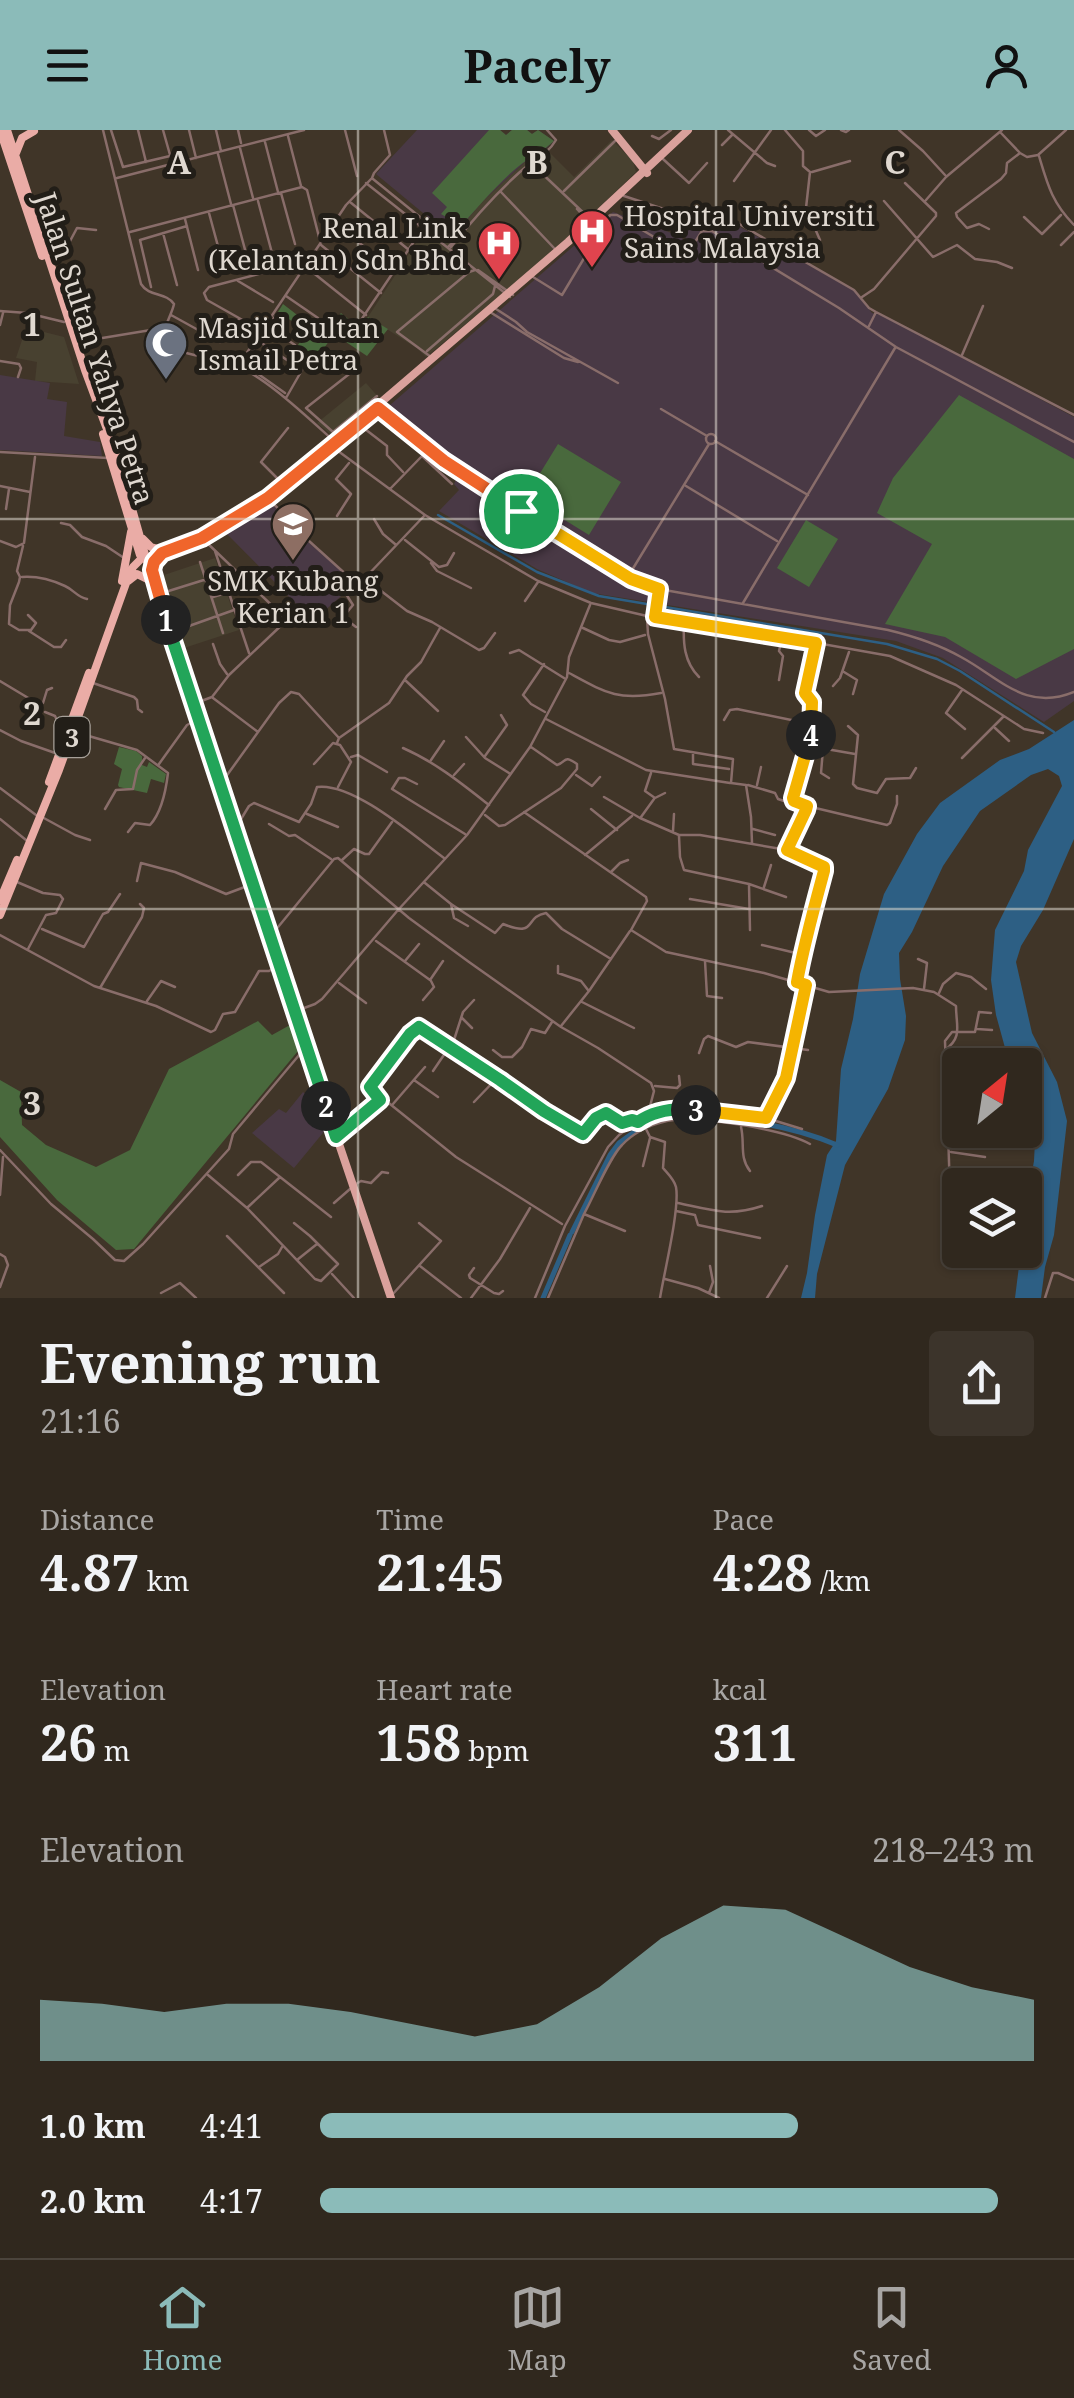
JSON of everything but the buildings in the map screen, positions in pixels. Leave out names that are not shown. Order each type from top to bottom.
[{"type":"highway","points":[[0,152],[14,161],[26,131]]},
{"type":"highway","name":"Jalan Sultan Yahya Petra","points":[[3,135],[45,247],[143,557]]},
{"type":"highway","name":"Jalan Sultan Yahya Petra","points":[[14,161],[64,322],[114,457]]},
{"type":"highway","points":[[135,529],[148,545],[165,551]]},
{"type":"highway","points":[[124,582],[135,529]]},
{"type":"highway","name":"3","points":[[0,900],[39,815],[124,582],[143,557]]},
{"type":"highway","points":[[124,582],[136,574],[152,582]]},
{"type":"highway","name":"3","points":[[0,915],[91,682],[124,582]]},
{"type":"main road","points":[[509,295],[593,225],[688,130]]},
{"type":"main road","points":[[3,135],[26,131]]},
{"type":"main road","points":[[616,137],[648,170]]},
{"type":"main road","points":[[616,137],[648,170]]},
{"type":"main road","points":[[143,557],[202,538],[268,498],[556,252],[593,225],[677,141]]},
{"type":"main road","points":[[636,179],[638,162]]},
{"type":"main road","points":[[333,444],[428,355],[492,310]]},
{"type":"main road","points":[[165,551],[154,562],[152,582],[391,1297]]},
{"type":"main road","name":"Jalan Sultan Yahya Petra","points":[[143,557],[152,582]]},
{"type":"main road","points":[[152,582],[168,630]]},
{"type":"street","points":[[102,130],[144,289],[173,301],[164,339],[175,350],[239,367],[286,396]]},
{"type":"street","points":[[111,130],[123,167],[170,156]]},
{"type":"street","points":[[138,130],[146,162]]},
{"type":"street","points":[[163,130],[172,164]]},
{"type":"street","points":[[190,130],[196,158]]},
{"type":"street","points":[[216,130],[247,257]]},
{"type":"street","points":[[238,130],[272,252]]},
{"type":"street","points":[[268,130],[295,244]]},
{"type":"street","points":[[116,178],[301,130]]},
{"type":"street","points":[[345,130],[356,176]]},
{"type":"street","points":[[246,365],[334,222],[390,154],[384,130]]},
{"type":"street","points":[[449,248],[476,214],[556,142],[547,130]]},
{"type":"street","points":[[652,136],[658,139],[672,130],[677,141]]},
{"type":"street","points":[[728,130],[775,166]]},
{"type":"street","points":[[734,181],[770,130]]},
{"type":"street","points":[[784,130],[803,151],[803,166],[810,172]]},
{"type":"street","points":[[809,130],[816,136],[824,130]]},
{"type":"street","points":[[842,130],[849,130]]},
{"type":"street","points":[[899,130],[946,177]]},
{"type":"street","points":[[925,202],[946,177],[1001,131],[1027,158],[1038,154],[1066,130]]},
{"type":"street","points":[[288,134],[321,242],[381,293]]},
{"type":"street","points":[[722,146],[733,134]]},
{"type":"street","points":[[562,192],[616,137]]},
{"type":"street","points":[[989,229],[980,224],[966,228],[956,213],[1004,176],[1007,163],[1020,153]]},
{"type":"street","points":[[1038,154],[1062,214],[1074,224]]},
{"type":"street","points":[[662,158],[689,183],[708,163]]},
{"type":"street","points":[[925,166],[932,160]]},
{"type":"street","points":[[810,172],[850,161]]},
{"type":"street","points":[[533,277],[562,295],[594,241],[593,225],[534,163]]},
{"type":"street","points":[[810,172],[806,208],[820,240]]},
{"type":"street","points":[[372,178],[452,243]]},
{"type":"street","points":[[366,183],[509,295]]},
{"type":"street","points":[[862,298],[936,215],[905,183]]},
{"type":"street","points":[[129,232],[303,188]]},
{"type":"street","points":[[500,191],[556,252]]},
{"type":"street","points":[[622,196],[682,214],[734,221],[854,290],[876,312],[1074,415]]},
{"type":"street","points":[[884,201],[933,257],[955,245],[975,259],[1012,268]]},
{"type":"street","points":[[348,202],[410,250]]},
{"type":"street","points":[[209,212],[222,261]]},
{"type":"street","points":[[1024,216],[1042,234],[1062,214]]},
{"type":"street","points":[[593,225],[617,215],[684,253],[702,232],[712,232],[896,347],[1074,442]]},
{"type":"street","points":[[185,218],[198,270]]},
{"type":"street","points":[[334,222],[395,272]]},
{"type":"street","points":[[158,225],[176,285]]},
{"type":"street","points":[[152,288],[140,240],[187,226]]},
{"type":"street","points":[[45,247],[56,241],[70,242],[77,228],[96,230]]},
{"type":"street","points":[[357,326],[423,228]]},
{"type":"street","points":[[431,234],[434,229]]},
{"type":"street","points":[[1061,244],[1074,232]]},
{"type":"street","points":[[305,266],[366,315]]},
{"type":"street","points":[[476,270],[509,295]]},
{"type":"street","points":[[476,270],[397,332],[428,355],[493,294],[494,286]]},
{"type":"street","points":[[139,273],[147,271]]},
{"type":"street","points":[[262,331],[204,296],[204,291],[270,272]]},
{"type":"street","points":[[236,280],[274,302]]},
{"type":"street","points":[[285,296],[318,318]]},
{"type":"street","points":[[962,355],[983,306]]},
{"type":"street","points":[[492,310],[564,358],[584,363],[618,383]]},
{"type":"street","points":[[0,326],[2,311],[64,322]]},
{"type":"street","points":[[868,327],[876,312]]},
{"type":"street","points":[[171,315],[220,342],[228,338],[239,318]]},
{"type":"street","points":[[239,367],[276,315]]},
{"type":"street","points":[[267,326],[295,346]]},
{"type":"street","points":[[76,342],[166,328]]},
{"type":"street","points":[[258,340],[302,369],[286,396]]},
{"type":"street","points":[[742,604],[896,347]]},
{"type":"street","points":[[0,361],[18,364],[18,377]]},
{"type":"street","points":[[239,367],[246,365]]},
{"type":"street","points":[[246,365],[286,396],[350,462],[425,515],[538,582],[591,603],[647,616],[890,656],[963,690],[1024,730],[1044,733]]},
{"type":"street","points":[[301,412],[353,371]]},
{"type":"street","points":[[306,408],[333,432],[374,406],[458,471],[628,577],[659,589],[914,637],[964,658],[1025,696],[1050,699],[1074,692]]},
{"type":"street","points":[[661,409],[706,436],[714,435],[716,441],[808,494]]},
{"type":"street","points":[[359,424],[388,446],[387,456],[404,474]]},
{"type":"street","points":[[284,485],[261,462],[288,428]]},
{"type":"street","points":[[706,436],[708,444]]},
{"type":"street","points":[[628,577],[708,444],[716,441]]},
{"type":"street","points":[[0,452],[114,457]]},
{"type":"street","points":[[28,615],[36,623],[28,630],[18,630],[8,622],[20,577],[17,571],[26,539],[35,454]]},
{"type":"street","points":[[389,490],[424,456],[452,484]]},
{"type":"street","points":[[338,516],[351,494],[336,479],[350,462]]},
{"type":"street","points":[[684,485],[779,542]]},
{"type":"street","points":[[0,486],[32,493]]},
{"type":"street","points":[[6,509],[9,488]]},
{"type":"street","points":[[268,498],[350,578],[362,579],[407,611],[481,650],[495,633]]},
{"type":"street","points":[[356,627],[343,617],[353,605],[346,594],[425,515]]},
{"type":"street","points":[[374,518],[397,545]]},
{"type":"street","points":[[61,523],[127,559]]},
{"type":"street","points":[[192,704],[212,697],[286,618],[202,538]]},
{"type":"street","points":[[404,539],[438,571],[471,588]]},
{"type":"street","points":[[0,542],[23,546]]},
{"type":"street","points":[[214,550],[250,654]]},
{"type":"street","points":[[430,562],[444,567],[454,553]]},
{"type":"street","points":[[200,562],[223,633]]},
{"type":"street","points":[[220,566],[228,562]]},
{"type":"street","points":[[158,594],[222,574]]},
{"type":"street","points":[[20,577],[31,576],[62,585],[87,600]]},
{"type":"street","points":[[525,601],[538,582]]},
{"type":"street","points":[[655,617],[659,589]]},
{"type":"street","points":[[212,598],[229,592]]},
{"type":"street","points":[[294,1011],[315,1004],[337,982],[490,806],[530,747],[566,678],[591,603]]},
{"type":"street","points":[[168,630],[235,610]]},
{"type":"street","points":[[647,616],[674,748],[730,758],[731,783]]},
{"type":"street","points":[[684,622],[684,650],[699,677]]},
{"type":"street","points":[[314,764],[333,743],[382,710],[421,662],[440,627]]},
{"type":"street","points":[[581,627],[620,642],[648,634]]},
{"type":"street","points":[[28,630],[54,647],[66,640]]},
{"type":"street","points":[[778,680],[782,637]]},
{"type":"street","points":[[793,800],[810,746],[812,702],[805,693],[816,643]]},
{"type":"street","points":[[214,644],[220,664],[229,675]]},
{"type":"street","points":[[510,652],[519,650],[566,678]]},
{"type":"street","points":[[833,686],[840,679],[849,650]]},
{"type":"street","points":[[544,664],[523,694],[530,704],[546,712]]},
{"type":"street","points":[[843,671],[857,680],[853,694]]},
{"type":"street","points":[[568,673],[608,694],[628,697],[663,692]]},
{"type":"street","points":[[404,679],[438,711]]},
{"type":"street","points":[[0,682],[40,705],[52,688]]},
{"type":"street","points":[[91,682],[134,697],[142,712]]},
{"type":"street","points":[[963,690],[946,713],[965,730]]},
{"type":"street","points":[[218,782],[225,778],[279,703],[293,691],[350,758],[338,788]]},
{"type":"street","points":[[212,697],[258,732]]},
{"type":"street","points":[[724,720],[732,708],[812,724]]},
{"type":"street","points":[[45,712],[55,716],[60,727],[130,748],[166,771],[168,776],[154,822],[150,826],[135,823],[128,832]]},
{"type":"street","points":[[484,758],[507,724],[501,715]]},
{"type":"street","points":[[962,758],[1004,716]]},
{"type":"street","points":[[544,719],[652,772],[757,787],[775,793],[782,801],[793,800],[888,826],[897,804],[896,796]]},
{"type":"street","points":[[158,766],[187,726],[198,720]]},
{"type":"street","points":[[848,726],[858,733],[854,784],[872,794],[889,777],[910,778],[916,768]]},
{"type":"street","points":[[994,728],[1008,741]]},
{"type":"street","points":[[0,730],[59,755]]},
{"type":"street","points":[[466,737],[484,758],[510,774]]},
{"type":"street","points":[[430,761],[444,741]]},
{"type":"street","points":[[810,746],[856,754]]},
{"type":"street","points":[[484,814],[502,826],[561,788],[578,768],[566,758],[557,765],[530,747]]},
{"type":"street","points":[[403,748],[430,761],[490,806]]},
{"type":"street","points":[[823,748],[821,773],[829,778]]},
{"type":"street","points":[[693,752],[694,764],[732,769]]},
{"type":"street","points":[[350,758],[358,755],[386,772]]},
{"type":"street","points":[[105,810],[116,790],[133,790],[137,770],[146,756]]},
{"type":"street","points":[[453,777],[464,764]]},
{"type":"street","points":[[757,787],[761,768]]},
{"type":"street","points":[[652,772],[644,790],[654,798]]},
{"type":"street","points":[[574,774],[592,786],[600,777]]},
{"type":"street","points":[[417,784],[399,778],[392,788],[467,835]]},
{"type":"street","points":[[746,785],[752,843]]},
{"type":"street","points":[[233,828],[252,803],[300,822],[318,786],[338,788],[393,820],[445,859]]},
{"type":"street","points":[[0,788],[39,815],[90,840]]},
{"type":"street","points":[[640,818],[654,798],[665,793]]},
{"type":"street","points":[[604,797],[679,834],[787,850],[824,867],[797,982]]},
{"type":"street","points":[[787,850],[807,806]]},
{"type":"street","points":[[591,809],[617,830]]},
{"type":"street","points":[[524,812],[648,900],[589,992],[561,1027]]},
{"type":"street","points":[[306,813],[338,827]]},
{"type":"street","points":[[585,855],[633,814]]},
{"type":"street","points":[[673,832],[674,814]]},
{"type":"street","points":[[0,819],[26,840]]},
{"type":"street","points":[[342,861],[354,849],[368,854],[393,820]]},
{"type":"street","points":[[269,824],[288,836],[296,835],[333,860]]},
{"type":"street","points":[[752,829],[775,835]]},
{"type":"street","points":[[679,834],[684,870],[749,884],[786,897]]},
{"type":"street","points":[[268,934],[274,932],[337,858],[398,910],[561,1027],[654,1086],[677,1088],[681,1083],[679,1076]]},
{"type":"street","points":[[610,873],[628,860]]},
{"type":"street","points":[[137,881],[141,863],[175,872],[226,894],[252,884]]},
{"type":"street","points":[[764,888],[771,865]]},
{"type":"street","points":[[14,881],[62,896],[56,913],[46,915],[28,951]]},
{"type":"street","points":[[424,882],[495,933],[504,924],[514,929],[526,928],[536,916],[546,913],[610,959]]},
{"type":"street","points":[[749,884],[750,930]]},
{"type":"street","points":[[41,928],[84,946],[120,894]]},
{"type":"street","points":[[690,900],[749,908]]},
{"type":"street","points":[[100,988],[144,910],[140,904]]},
{"type":"street","points":[[451,904],[454,918],[468,926]]},
{"type":"street","points":[[631,930],[666,952],[829,992],[905,987],[938,994],[956,1004],[957,1032],[954,1043],[948,1048]]},
{"type":"street","points":[[0,936],[100,988],[146,1002],[210,1032],[224,1014],[235,1012],[259,971],[269,971],[278,965]]},
{"type":"street","points":[[374,940],[430,980],[434,987],[423,1000]]},
{"type":"street","points":[[404,962],[419,944]]},
{"type":"street","points":[[762,945],[802,955]]},
{"type":"street","points":[[918,959],[927,963],[924,990]]},
{"type":"street","points":[[704,960],[707,996],[722,998]]},
{"type":"street","points":[[430,980],[442,961]]},
{"type":"street","points":[[558,966],[558,973],[581,981],[589,992]]},
{"type":"street","points":[[938,994],[956,973],[971,976],[986,990]]},
{"type":"street","points":[[146,1002],[161,981],[175,987]]},
{"type":"street","points":[[337,982],[366,1003]]},
{"type":"street","points":[[766,1118],[783,1086],[806,985]]},
{"type":"street","points":[[433,1071],[456,1037],[460,1017],[474,1000]]},
{"type":"street","points":[[581,1001],[634,1028]]},
{"type":"street","points":[[976,1029],[978,1013],[991,1013]]},
{"type":"street","points":[[460,1017],[472,1028]]},
{"type":"street","points":[[493,1050],[512,1057],[531,1029],[545,1033],[553,1021]]},
{"type":"street","points":[[380,1100],[370,1087],[419,1027],[583,1134],[596,1118],[606,1113],[622,1123],[640,1121],[650,1137],[665,1142],[662,1168],[674,1182],[677,1204],[660,1298]]},
{"type":"street","points":[[946,1048],[949,1034],[992,1030]]},
{"type":"street","points":[[700,1052],[708,1036],[736,1047],[748,1042],[808,1050]]},
{"type":"street","points":[[2,1152],[51,1204],[118,1262],[124,1261],[231,1146],[233,1134],[306,1047]]},
{"type":"street","points":[[392,1105],[425,1067]]},
{"type":"street","points":[[474,1102],[497,1078]]},
{"type":"street","points":[[413,1079],[438,1097]]},
{"type":"street","points":[[648,1114],[654,1086]]},
{"type":"street","points":[[336,1137],[380,1100],[385,1100],[456,1157],[575,1236]]},
{"type":"street","points":[[536,1298],[564,1228],[608,1146],[648,1114],[686,1109],[766,1118],[802,1129]]},
{"type":"street","points":[[548,1298],[584,1214],[620,1146],[645,1128],[666,1121],[712,1122],[772,1130],[810,1144]]},
{"type":"street","points":[[741,1125],[742,1158],[750,1171]]},
{"type":"street","points":[[643,1166],[650,1137]]},
{"type":"street","points":[[950,1148],[950,1168]]},
{"type":"street","points":[[0,1195],[2,1152]]},
{"type":"street","points":[[950,1152],[985,1157]]},
{"type":"street","points":[[238,1175],[256,1160],[332,1217]]},
{"type":"street","points":[[334,1204],[361,1181],[371,1182],[382,1172],[388,1172]]},
{"type":"street","points":[[207,1174],[247,1208],[318,1282],[338,1264],[294,1224]]},
{"type":"street","points":[[247,1208],[280,1178]]},
{"type":"street","points":[[677,1204],[730,1213],[762,1206]]},
{"type":"street","points":[[471,1298],[500,1259],[531,1205]]},
{"type":"street","points":[[675,1210],[695,1215],[698,1225],[760,1238]]},
{"type":"street","points":[[584,1214],[625,1231]]},
{"type":"street","points":[[391,1297],[441,1240],[418,1224]]},
{"type":"street","points":[[227,1236],[284,1293]]},
{"type":"street","points":[[297,1260],[318,1243]]},
{"type":"street","points":[[259,1267],[278,1254],[283,1245]]},
{"type":"street","points":[[0,1254],[8,1265],[0,1287]]},
{"type":"street","points":[[419,1265],[461,1298]]},
{"type":"street","points":[[709,1293],[713,1282],[710,1266]]},
{"type":"street","points":[[767,1298],[787,1266]]},
{"type":"street","points":[[474,1268],[468,1276],[480,1285],[497,1294],[504,1290]]},
{"type":"street","points":[[331,1273],[354,1298]]},
{"type":"street","points":[[1045,1298],[1053,1273],[1074,1280]]},
{"type":"street","points":[[663,1279],[720,1298]]},
{"type":"street","points":[[161,1293],[180,1283],[196,1298]]},
{"type":"shaded area","points":[[417,130],[500,130],[506,135],[512,130],[532,134],[538,130],[554,141],[483,201],[452,237],[376,174]]},
{"type":"shaded area","points":[[612,140],[633,161],[636,172],[558,247],[426,357],[368,317],[431,220],[452,236],[527,160],[546,149],[574,177]]},
{"type":"shaded area","points":[[613,212],[685,241],[690,218],[733,223],[855,291],[872,313],[1074,417],[1074,701],[1044,722],[943,658],[896,641],[592,593],[537,569],[439,511],[459,490],[454,484],[457,478],[404,434],[387,426],[396,418],[390,405]]},
{"type":"shaded area","points":[[44,332],[64,337],[79,384],[35,381],[37,362],[16,358],[24,334],[42,337]]},
{"type":"shaded area","points":[[0,375],[50,383],[47,399],[67,402],[64,436],[100,442],[102,456],[0,450]]},
{"type":"shaded area","points":[[366,383],[380,399],[334,437],[317,423]]},
{"type":"shaded area","name":"SMK Kubang Kerian 1","points":[[271,503],[308,542],[356,583],[313,621],[225,532]]},
{"type":"shaded area","points":[[215,558],[239,630],[181,649],[158,577]]},
{"type":"shaded area","points":[[303,1092],[320,1106],[327,1128],[294,1168],[252,1133],[279,1109],[286,1113]]},
{"type":"green space","points":[[489,130],[500,130],[506,135],[512,130],[532,134],[538,130],[554,141],[510,174],[461,226],[441,214],[447,207],[432,193]]},
{"type":"green space","points":[[283,304],[323,335],[341,313],[359,328],[368,317],[388,329],[367,356],[334,334],[315,361],[296,348],[307,331],[278,312]]},
{"type":"green space","points":[[959,395],[1074,459],[1074,649],[1016,679],[945,637],[885,624],[932,544],[877,513],[893,478]]},
{"type":"green space","points":[[558,444],[621,482],[589,535],[526,496]]},
{"type":"green space","points":[[806,520],[838,539],[809,587],[777,568]]},
{"type":"green space","points":[[119,747],[136,751],[142,756],[142,765],[147,767],[149,762],[166,774],[164,783],[151,779],[147,793],[119,787],[122,769],[114,764]]},
{"type":"green space","points":[[258,1021],[272,1035],[290,1025],[298,1051],[134,1249],[116,1250],[57,1200],[0,1137],[0,1080],[21,1092],[22,1125],[46,1145],[96,1167],[130,1150],[169,1069]]},
{"type":"water","points":[[1074,720],[1074,839],[1016,962],[1032,1033],[1040,1048],[1005,1048],[991,980],[995,930],[1024,871],[1028,850],[1062,786],[1059,776],[1048,769],[1031,775],[980,811],[943,866],[899,953],[905,1040],[888,1089],[845,1165],[817,1274],[815,1298],[801,1298],[827,1155],[836,1141],[841,1069],[860,974],[884,894],[917,834],[940,803],[1000,760],[1029,749]]},
{"type":"water","points":[[1042,1053],[1057,1082],[1067,1121],[1054,1235],[1041,1298],[1015,1298],[1019,1268],[1042,1268],[1042,1168],[1033,1168],[1035,1148],[1042,1148]]},
{"type":"waterway","points":[[438,515],[537,572],[599,596],[887,644],[937,659],[1054,732]]},
{"type":"waterway","points":[[649,1122],[692,1116],[744,1120],[837,1145]]},
{"type":"waterway","points":[[572,1232],[610,1155],[641,1127]]},
{"type":"waterway","points":[[543,1298],[570,1235]]},
{"type":"place","name":"Hospital Universiti Sains Malaysia","points":[[592,269]]},
{"type":"place","name":"Renal Link (Kelantan) Sdn Bhd","points":[[499,281]]},
{"type":"place","name":"Masjid Sultan Ismail Petra","points":[[166,381]]},
{"type":"place","name":"SMK Kubang Kerian 1","points":[[293,562]]},
{"type":"route","points":[[378,408],[444,461],[521,511],[631,579],[659,589],[655,617],[816,643],[805,693],[812,702],[810,746],[793,798],[807,806],[787,850],[818,863],[824,871],[797,982],[806,985],[786,1078],[766,1118],[686,1109],[648,1114],[638,1122],[622,1123],[606,1113],[596,1118],[583,1134],[419,1027],[371,1084],[380,1100],[336,1137],[167,628],[154,584],[154,562],[162,553],[202,538],[268,498],[378,408]]}]
